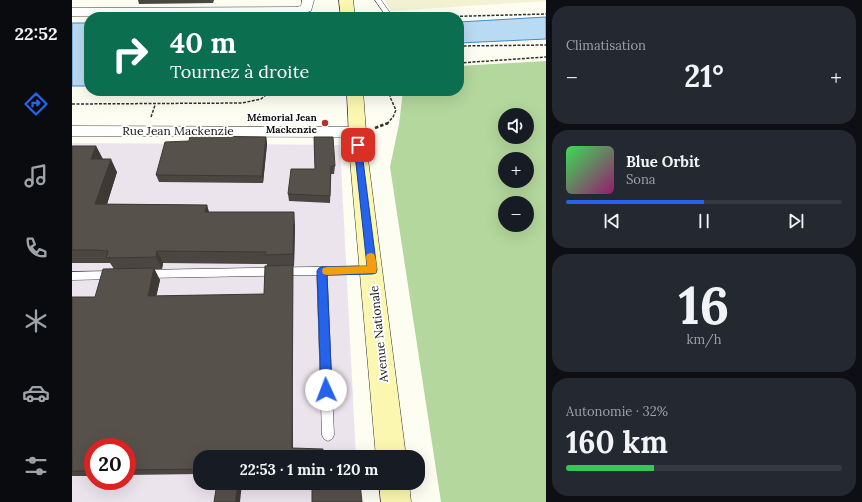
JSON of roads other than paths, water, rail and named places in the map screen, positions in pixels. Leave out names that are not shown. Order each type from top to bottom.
[{"type":"main road","name":"Avenue Nationale","points":[[354,96],[356,132],[390,450]]},
{"type":"main road","points":[[395,490],[396,502]]},
{"type":"street","points":[[72,12],[296,11],[306,9],[308,0]]},
{"type":"street","name":"Rue Jean Mackenzie","points":[[72,131],[356,132]]},
{"type":"lane","points":[[378,0],[386,12]]},
{"type":"lane","points":[[134,275],[372,270]]},
{"type":"lane","points":[[322,271],[328,435]]},
{"type":"lane","points":[[72,276],[119,275]]},
{"type":"water","points":[[546,17],[546,39],[464,43],[464,22]]},
{"type":"water","points":[[72,23],[84,23],[84,86],[72,86]]},
{"type":"place","name":"Mémorial Jean Mackenzie","points":[[325,123]]}]
